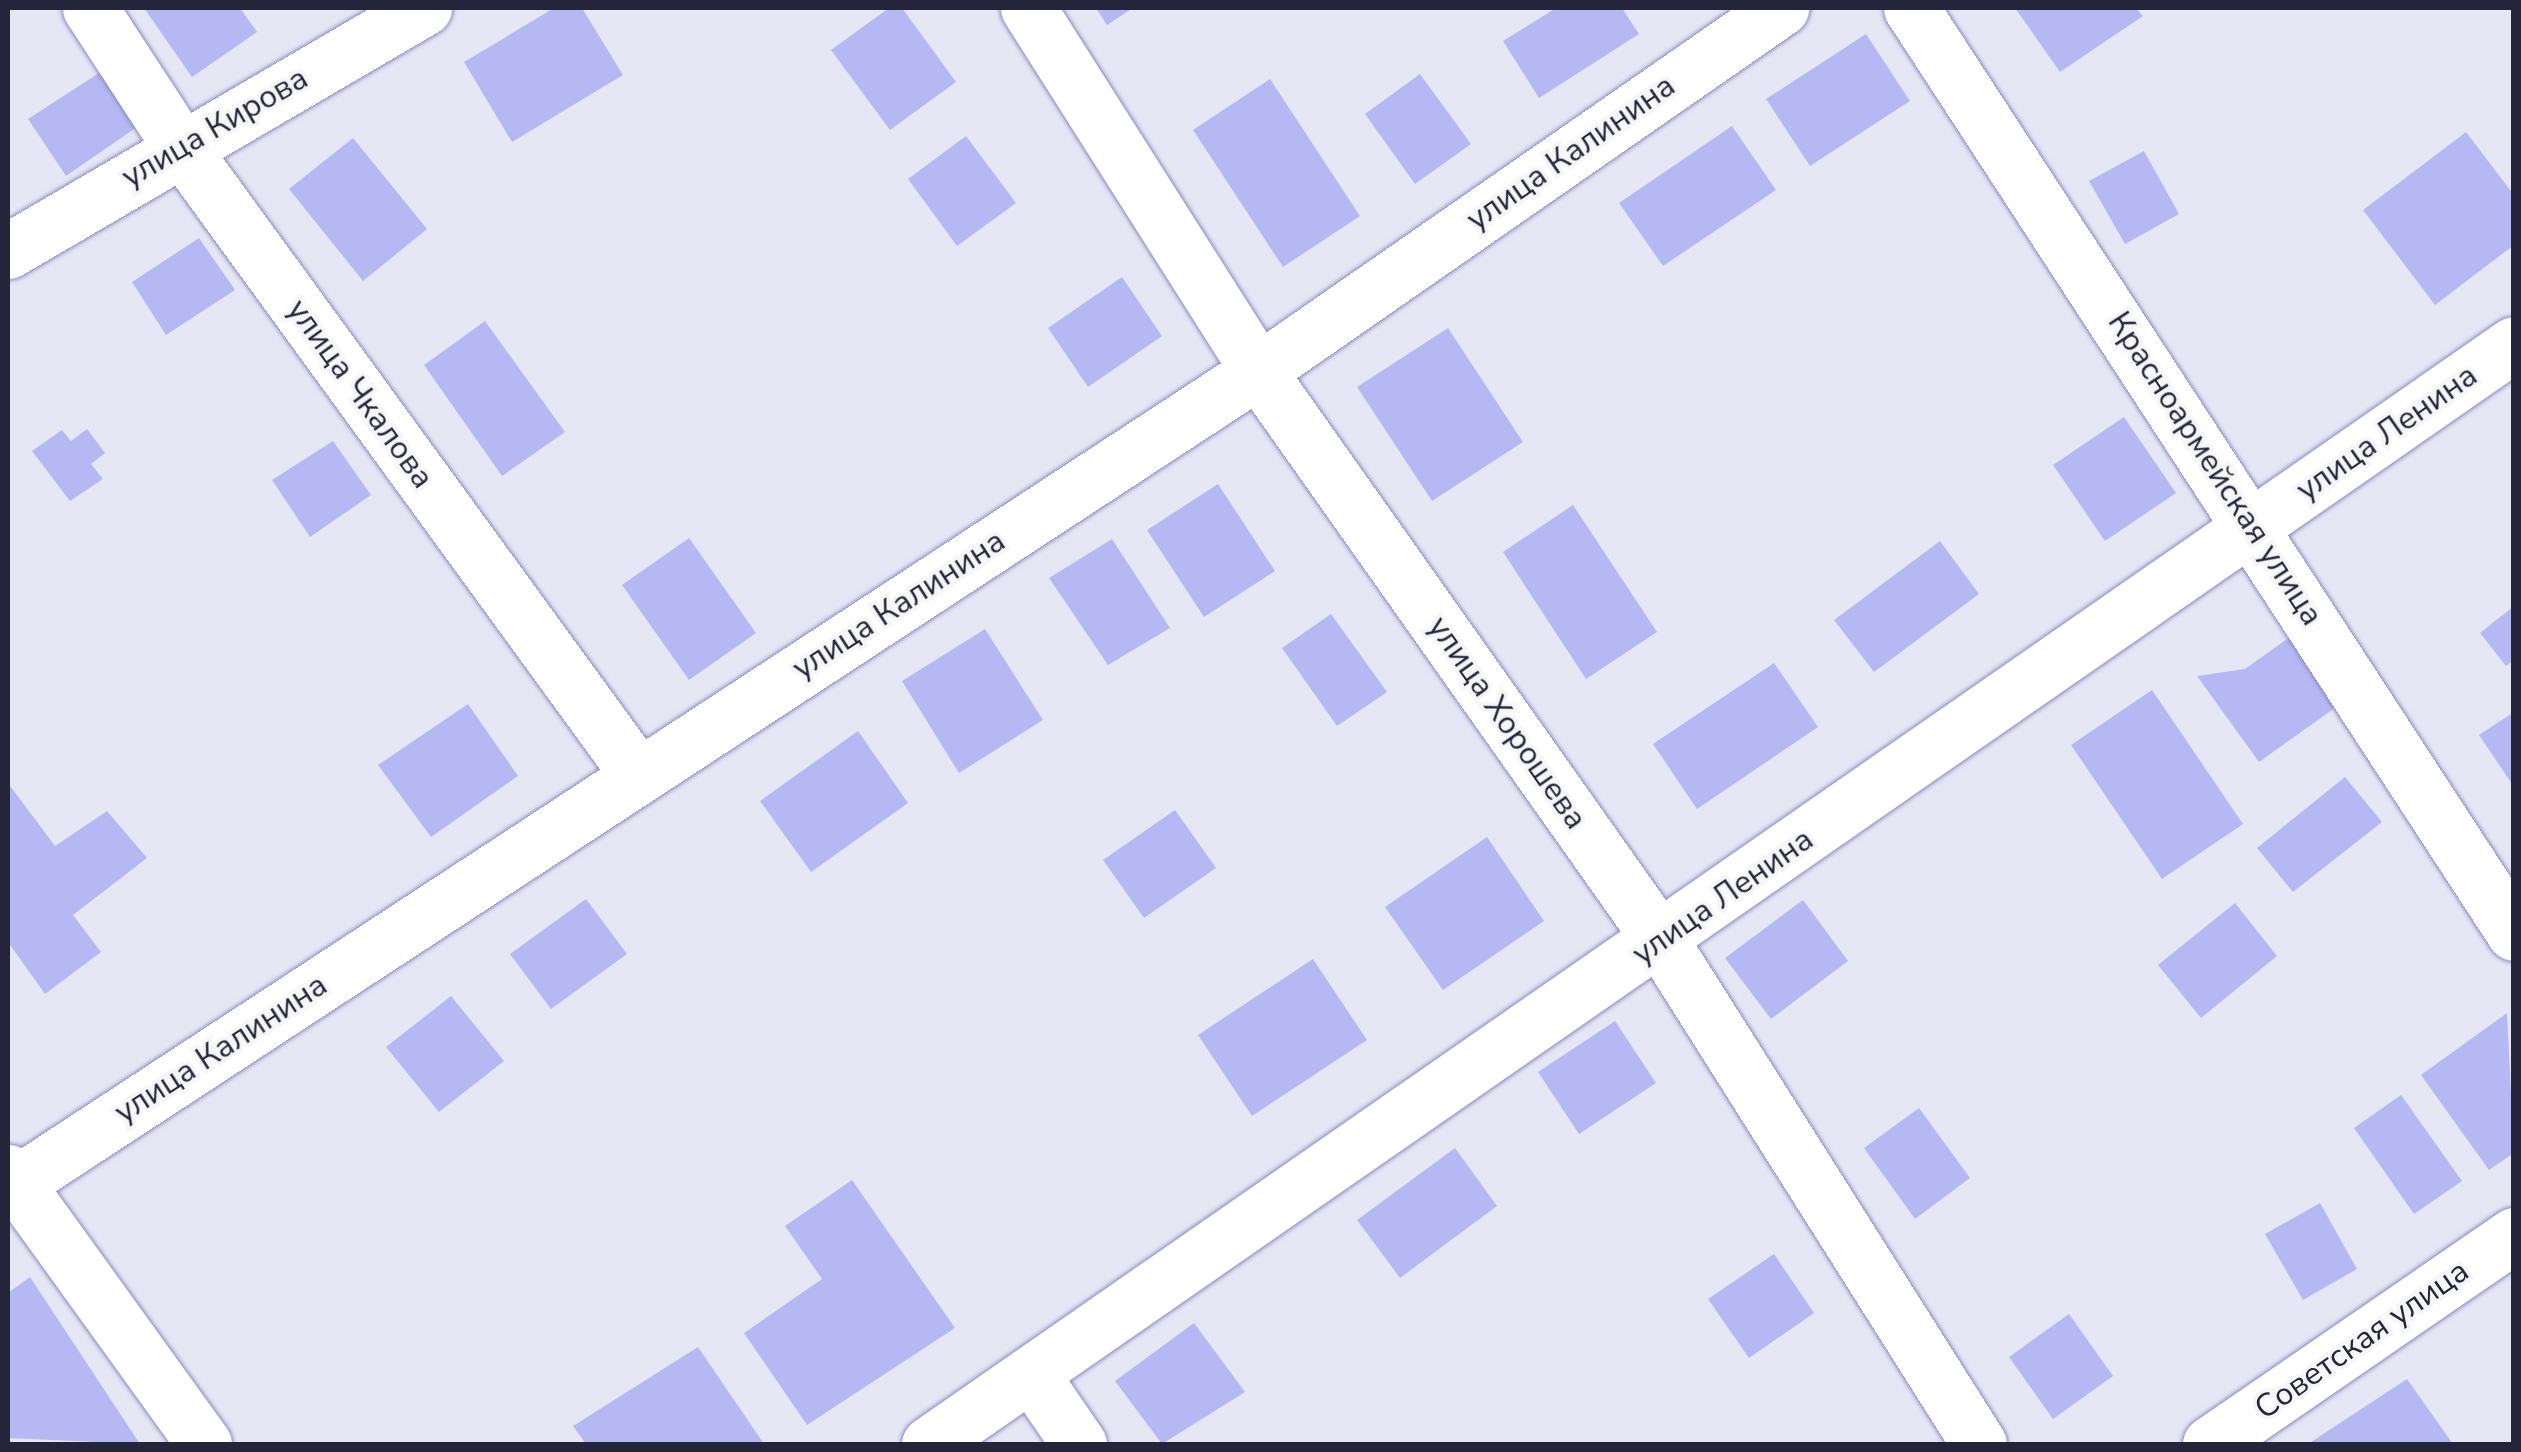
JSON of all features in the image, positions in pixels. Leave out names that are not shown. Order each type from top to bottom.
[{"type":"street","name":"улица Чкалова","points":[[90,8],[180,146],[638,775]]},
{"type":"street","name":"улица Кирова","points":[[8,251],[180,146],[424,8]]},
{"type":"street","name":"улица Хорошева","points":[[1028,8],[1258,370],[1661,941],[1978,1444]]},
{"type":"street","name":"улица Калинина","points":[[10,1182],[1258,370],[1782,8]]},
{"type":"street","name":"Красноармейская улица","points":[[1912,8],[2254,526],[2514,934]]},
{"type":"street","name":"улица Ленина","points":[[929,1444],[1661,941],[2514,344]]},
{"type":"street","points":[[10,1182],[204,1444]]},
{"type":"street","name":"Советская улица","points":[[2210,1444],[2514,1235]]},
{"type":"street","points":[[1030,1374],[1079,1444]]},
{"type":"building","points":[[144,8],[240,8],[257,32],[192,77]]},
{"type":"building","points":[[554,8],[582,8],[623,75],[512,142],[464,62]]},
{"type":"building","points":[[889,8],[902,8],[956,82],[890,130],[831,50]]},
{"type":"building","points":[[1096,8],[1133,8],[1107,25]]},
{"type":"building","points":[[1556,8],[1622,8],[1639,34],[1539,98],[1503,41]]},
{"type":"building","points":[[2015,8],[2136,8],[2143,16],[2060,72]]},
{"type":"building","points":[[1866,34],[1910,101],[1810,166],[1766,99]]},
{"type":"building","points":[[102,71],[137,127],[66,176],[28,119]]},
{"type":"building","points":[[1420,74],[1471,144],[1415,184],[1365,114]]},
{"type":"building","points":[[1270,79],[1360,216],[1283,267],[1193,130]]},
{"type":"building","points":[[1732,126],[1776,190],[1663,266],[1619,203]]},
{"type":"building","points":[[2466,132],[2514,195],[2514,245],[2435,305],[2363,210]]},
{"type":"building","points":[[966,136],[1016,203],[957,246],[908,179]]},
{"type":"building","points":[[353,138],[427,229],[363,281],[289,189]]},
{"type":"building","points":[[2144,151],[2179,214],[2125,244],[2089,181]]},
{"type":"building","points":[[199,238],[235,290],[166,335],[132,282]]},
{"type":"building","points":[[1122,277],[1162,336],[1088,387],[1048,328]]},
{"type":"building","points":[[485,321],[565,432],[502,476],[424,365]]},
{"type":"building","points":[[1448,328],[1523,442],[1432,501],[1357,387]]},
{"type":"building","points":[[2124,417],[2176,493],[2105,541],[2053,465]]},
{"type":"building","points":[[87,429],[105,453],[91,464],[103,479],[70,501],[32,451],[62,430],[71,441]]},
{"type":"building","points":[[333,441],[371,495],[310,537],[272,480]]},
{"type":"building","points":[[1218,484],[1275,571],[1204,617],[1147,530]]},
{"type":"building","points":[[1573,505],[1657,632],[1586,679],[1503,552]]},
{"type":"building","points":[[689,538],[756,633],[689,680],[622,585]]},
{"type":"building","points":[[1112,539],[1170,628],[1108,665],[1049,578]]},
{"type":"building","points":[[1940,541],[1979,594],[1874,672],[1834,620]]},
{"type":"building","points":[[2514,606],[2514,660],[2506,666],[2480,633]]},
{"type":"building","points":[[1331,614],[1387,692],[1337,726],[1282,648]]},
{"type":"building","points":[[985,629],[1043,720],[959,773],[902,681]]},
{"type":"building","points":[[2294,634],[2343,702],[2259,762],[2197,676],[2245,669]]},
{"type":"building","points":[[1774,663],[1818,727],[1697,809],[1653,744]]},
{"type":"building","points":[[2152,690],[2243,824],[2162,879],[2071,745]]},
{"type":"building","points":[[468,704],[518,776],[431,837],[378,765]]},
{"type":"building","points":[[2514,712],[2514,787],[2479,735]]},
{"type":"building","points":[[858,731],[908,803],[811,872],[760,801]]},
{"type":"building","points":[[2345,777],[2382,822],[2293,892],[2257,848]]},
{"type":"building","points":[[8,783],[55,846],[107,811],[147,858],[73,915],[101,952],[45,994],[8,942]]},
{"type":"building","points":[[1175,810],[1216,868],[1144,918],[1103,860]]},
{"type":"building","points":[[1487,837],[1544,921],[1443,990],[1385,907]]},
{"type":"building","points":[[586,899],[627,954],[551,1009],[510,954]]},
{"type":"building","points":[[1803,900],[1848,961],[1771,1019],[1725,958]]},
{"type":"building","points":[[2235,903],[2277,956],[2201,1018],[2158,965]]},
{"type":"building","points":[[1313,959],[1367,1040],[1252,1116],[1198,1035]]},
{"type":"building","points":[[451,996],[504,1061],[439,1112],[386,1047]]},
{"type":"building","points":[[2507,1013],[2514,1153],[2489,1170],[2421,1075]]},
{"type":"building","points":[[1615,1021],[1656,1083],[1579,1134],[1538,1072]]},
{"type":"building","points":[[2401,1095],[2462,1181],[2414,1214],[2354,1128]]},
{"type":"building","points":[[1919,1108],[1970,1178],[1915,1219],[1864,1148]]},
{"type":"building","points":[[1455,1148],[1497,1206],[1400,1278],[1357,1220]]},
{"type":"building","points":[[852,1180],[955,1328],[807,1425],[744,1333],[822,1279],[785,1226]]},
{"type":"building","points":[[2320,1203],[2357,1269],[2303,1300],[2265,1234]]},
{"type":"building","points":[[1774,1254],[1814,1313],[1749,1358],[1708,1299]]},
{"type":"building","points":[[30,1277],[140,1444],[8,1438],[8,1293]]},
{"type":"building","points":[[2069,1314],[2113,1376],[2053,1419],[2009,1357]]},
{"type":"building","points":[[1194,1323],[1245,1392],[1162,1444],[1115,1381]]},
{"type":"building","points":[[698,1347],[764,1444],[586,1444],[573,1426]]},
{"type":"building","points":[[2407,1379],[2453,1444],[2308,1444]]}]
